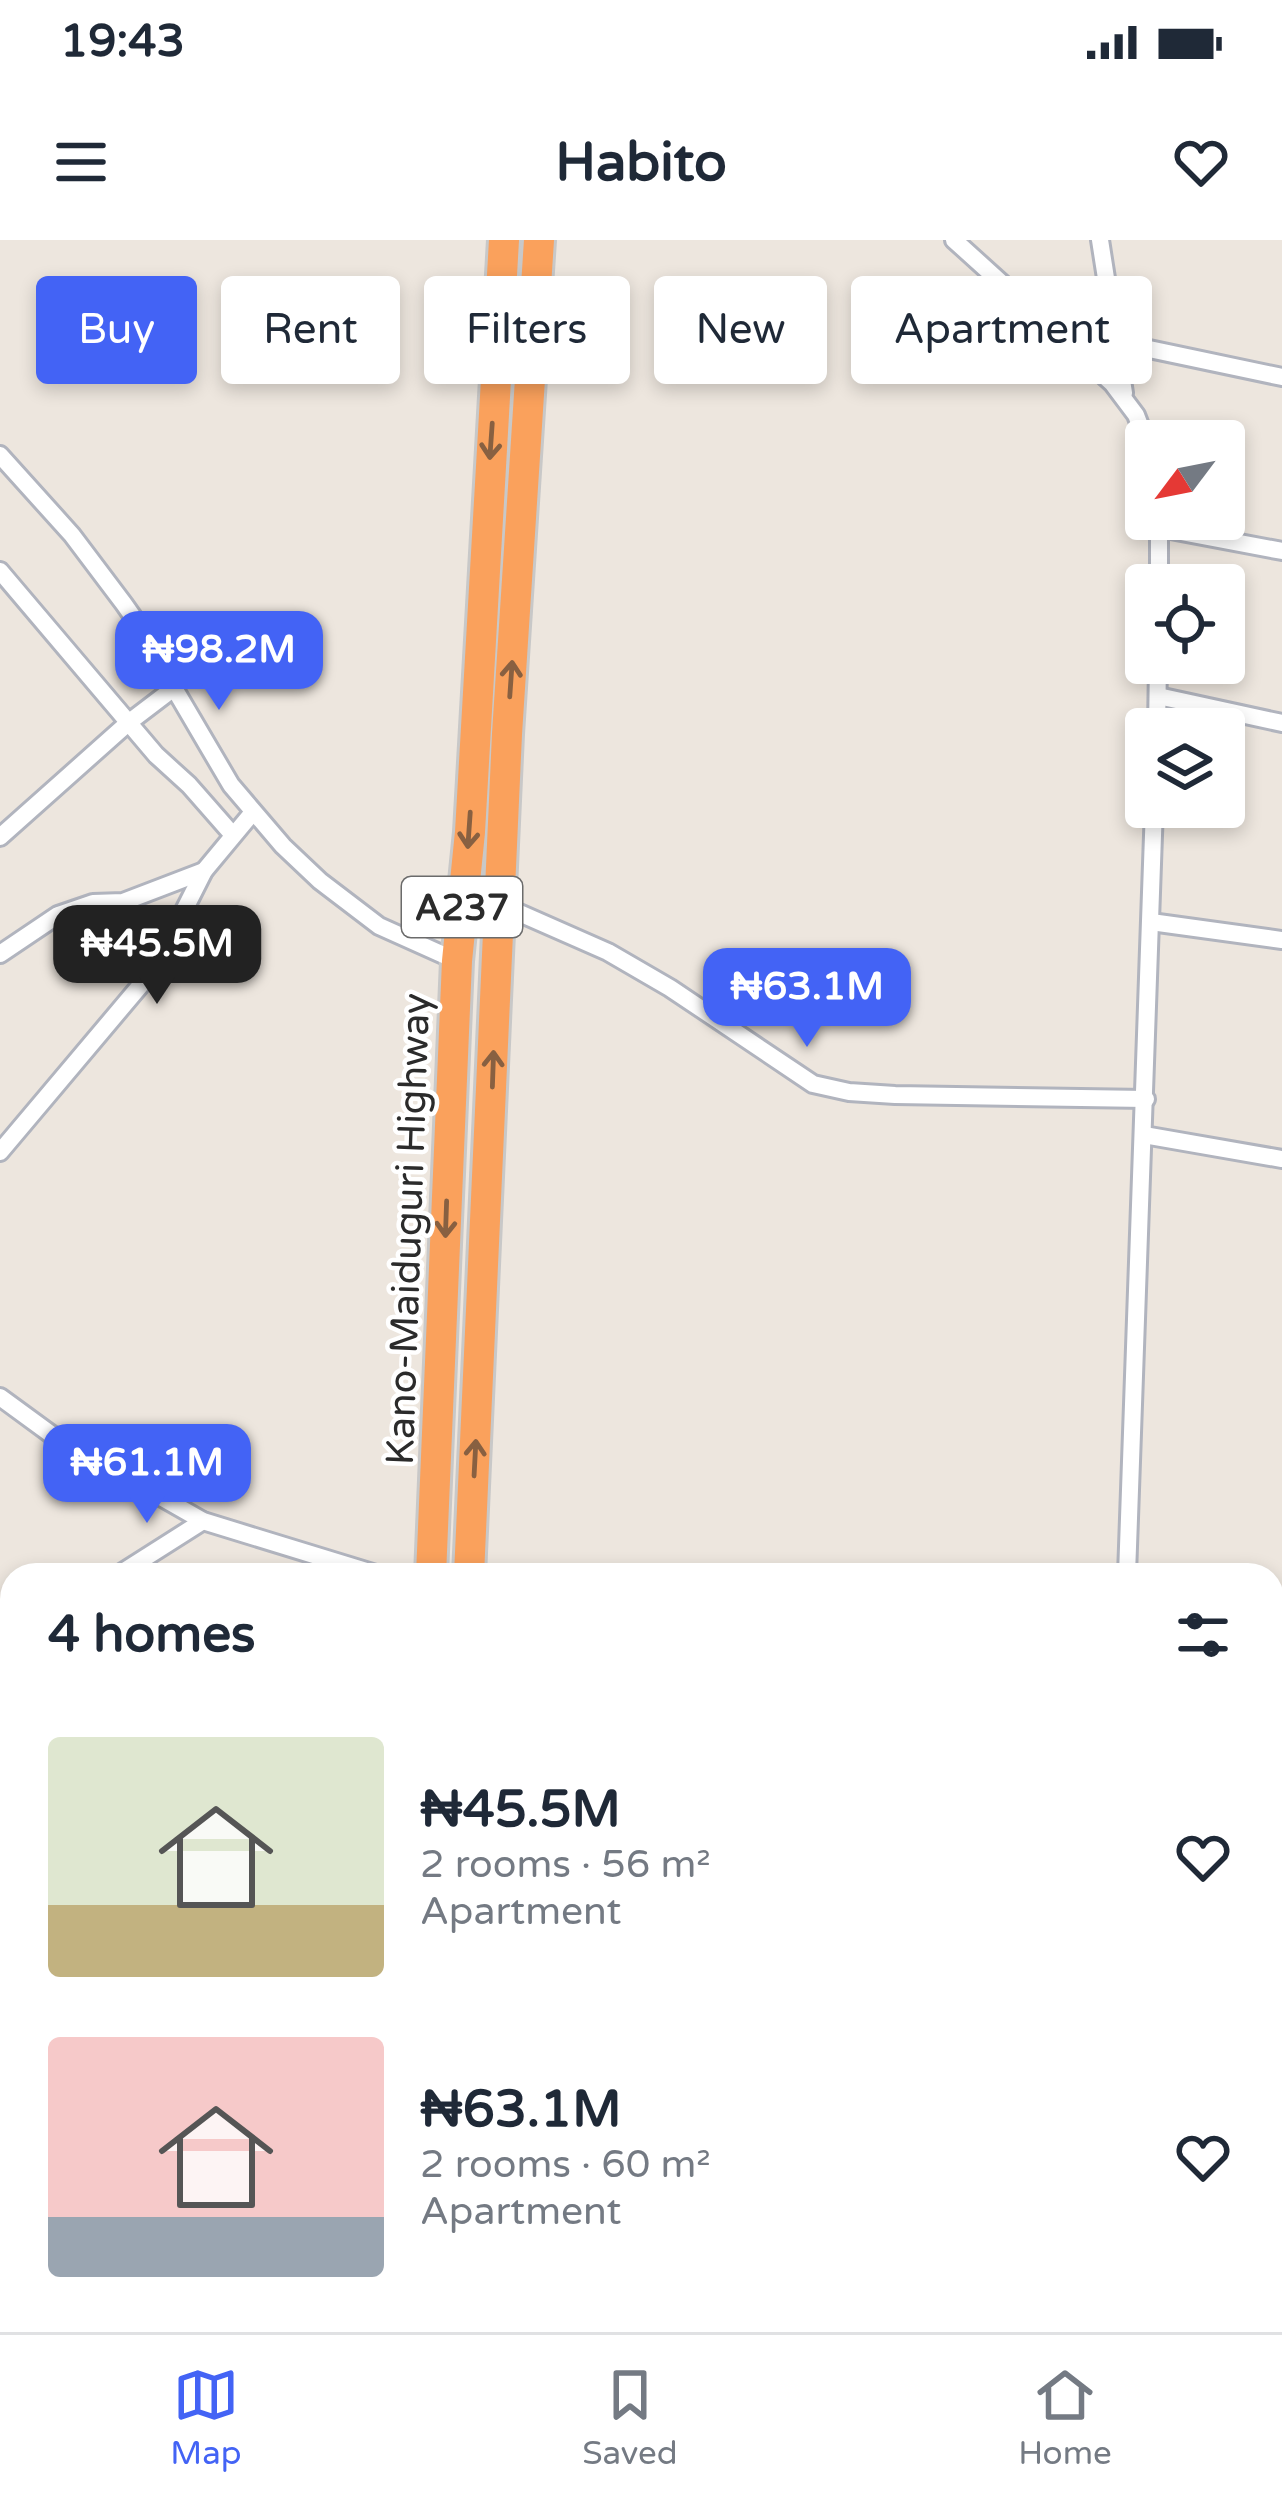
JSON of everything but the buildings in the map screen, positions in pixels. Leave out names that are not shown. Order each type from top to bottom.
[{"type":"highway","name":"Kano-Maiduguri Highway","points":[[432,1563],[457,961],[470,832],[505,240]]},
{"type":"highway","name":"Kano-Maiduguri Highway","points":[[470,1563],[499,904],[539,240]]},
{"type":"street","points":[[953,240],[1112,383],[1135,420]]},
{"type":"street","points":[[1100,240],[1106,276]]},
{"type":"street","points":[[1152,350],[1282,377]]},
{"type":"street","points":[[1123,384],[1125,400]]},
{"type":"street","points":[[0,455],[72,535],[124,604],[164,661],[174,688],[231,785],[253,812],[320,881],[379,926],[457,961]]},
{"type":"street","points":[[1232,540],[1282,551]]},
{"type":"street","points":[[0,571],[128,723],[232,834]]},
{"type":"street","points":[[1157,708],[1158,684]]},
{"type":"street","points":[[0,837],[174,688]]},
{"type":"street","points":[[1158,696],[1282,723]]},
{"type":"street","points":[[0,1152],[155,968],[204,871],[253,812]]},
{"type":"street","points":[[1126,1563],[1153,828]]},
{"type":"street","points":[[0,954],[58,915],[93,903],[123,902],[204,871]]},
{"type":"street","points":[[499,904],[575,935],[649,976],[813,1084],[895,1095],[1146,1100]]},
{"type":"street","points":[[1151,922],[1282,940]]},
{"type":"street","points":[[1144,1135],[1282,1159]]},
{"type":"street","points":[[0,1397],[52,1435],[203,1521],[340,1563]]},
{"type":"street","points":[[137,1563],[203,1521]]}]
